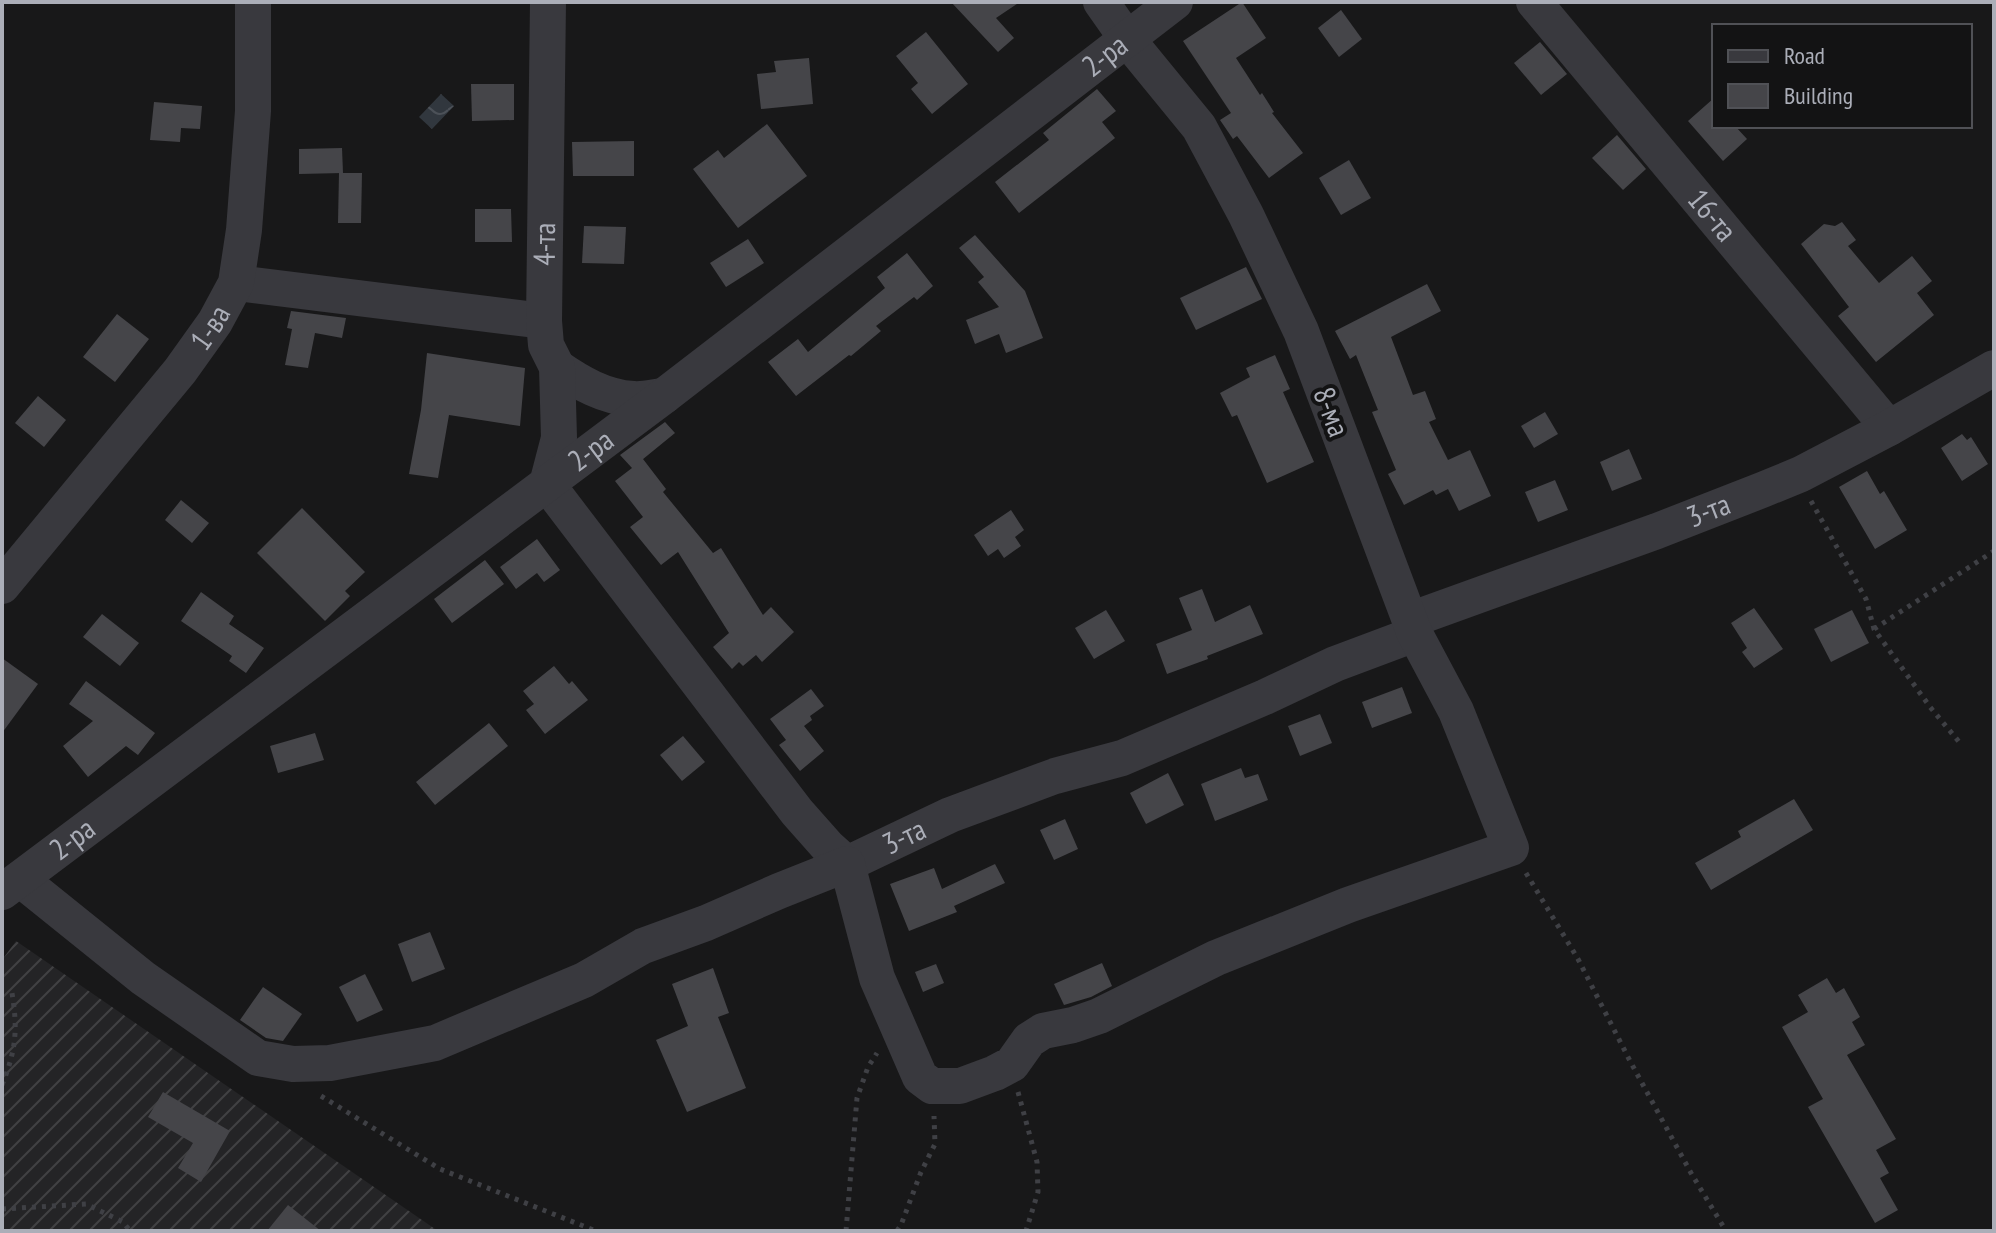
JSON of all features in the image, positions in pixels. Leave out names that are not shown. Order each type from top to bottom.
[{"type":"street","name":"1-ва","points":[[2,586],[180,371],[215,322],[236,283],[244,230],[253,111],[253,2]]},
{"type":"street","name":"4-та","points":[[547,484],[559,438],[557,367],[546,345],[544,321],[548,2]]},
{"type":"street","name":"8-ма","points":[[1101,2],[1199,127],[1246,215],[1301,331],[1412,627],[1456,711],[1511,848]]},
{"type":"street","name":"2-ра","points":[[11,886],[664,396],[1175,2]]},
{"type":"street","name":"16-та","points":[[1534,2],[1889,428]]},
{"type":"street","points":[[236,283],[544,321]]},
{"type":"street","points":[[557,367],[600,393],[633,399],[664,396]]},
{"type":"street","name":"3-та","points":[[547,484],[797,812],[847,864],[950,815],[1055,776],[1122,758],[1265,697],[1412,627],[1801,474],[1994,368]]},
{"type":"street","points":[[11,886],[258,1058],[293,1064],[330,1063],[435,1043],[584,980],[643,946],[847,864],[877,978],[920,1077],[932,1086],[960,1086],[1012,1064],[1029,1040],[1043,1031],[1099,1016],[1216,958],[1348,905],[1511,848]]},
{"type":"path","points":[[1801,474],[1810,500],[1866,599],[1874,629],[1960,743]]},
{"type":"path","points":[[1874,629],[1994,551]]},
{"type":"path","points":[[1511,848],[1578,959],[1630,1061],[1726,1231]]},
{"type":"path","points":[[2,1085],[13,1057],[16,1022],[12,993]]},
{"type":"path","points":[[846,1231],[857,1098],[868,1067],[897,1024]]},
{"type":"path","points":[[1012,1064],[1037,1162],[1038,1192],[1026,1231]]},
{"type":"path","points":[[897,1231],[935,1144],[932,1086]]},
{"type":"path","points":[[310,1090],[440,1169],[596,1231]]},
{"type":"path","points":[[2,1209],[86,1204],[123,1222],[130,1231]]},
{"type":"shaded area","points":[[16,941],[438,1231],[2,1231],[2,960]]},
{"type":"water","points":[[441,94],[454,106],[432,129],[419,117]]},
{"type":"building","points":[[951,2],[1020,2],[996,18],[1014,38],[998,52]]},
{"type":"building","points":[[1242,2],[1266,38],[1236,58],[1303,153],[1269,178],[1237,136],[1233,139],[1220,120],[1231,113],[1183,41]]},
{"type":"building","points":[[1341,10],[1362,39],[1339,57],[1318,28]]},
{"type":"building","points":[[926,32],[968,84],[932,114],[911,89],[918,83],[896,56]]},
{"type":"building","points":[[1540,42],[1567,74],[1541,95],[1514,63]]},
{"type":"building","points":[[809,58],[813,104],[761,109],[757,74],[776,72],[774,61]]},
{"type":"building","points":[[471,84],[514,84],[514,120],[472,121]]},
{"type":"building","points":[[1097,89],[1116,111],[1102,122],[1115,138],[1019,213],[995,182],[1049,140],[1043,133]]},
{"type":"building","points":[[1712,100],[1712,128],[1737,128],[1747,139],[1723,161],[1688,121]]},
{"type":"building","points":[[154,102],[202,106],[200,129],[181,128],[180,142],[150,140]]},
{"type":"building","points":[[767,124],[807,176],[738,228],[693,169],[718,150],[724,158]]},
{"type":"building","points":[[1617,135],[1646,169],[1623,190],[1592,158]]},
{"type":"building","points":[[634,141],[634,176],[573,176],[572,142]]},
{"type":"building","points":[[342,148],[343,173],[299,174],[299,149]]},
{"type":"building","points":[[1349,160],[1371,198],[1341,215],[1319,178]]},
{"type":"building","points":[[339,173],[362,173],[361,223],[338,223]]},
{"type":"building","points":[[475,209],[511,209],[512,242],[475,242]]},
{"type":"building","points":[[1842,222],[1856,240],[1848,246],[1879,283],[1912,256],[1932,281],[1917,293],[1934,315],[1876,362],[1838,316],[1849,307],[1801,244],[1824,224],[1835,226]]},
{"type":"building","points":[[584,226],[626,227],[624,264],[582,263]]},
{"type":"building","points":[[975,235],[1025,291],[1043,338],[1006,353],[999,334],[975,344],[966,320],[999,307],[978,282],[984,277],[959,248]]},
{"type":"building","points":[[748,239],[764,263],[726,287],[710,263]]},
{"type":"building","points":[[907,253],[933,286],[876,326],[881,331],[796,396],[768,362],[798,339],[808,352],[885,288],[877,277]]},
{"type":"building","points":[[1246,267],[1262,299],[1196,330],[1180,298]]},
{"type":"building","points":[[1427,284],[1441,311],[1391,337],[1413,395],[1425,391],[1436,419],[1429,422],[1448,460],[1470,450],[1491,496],[1459,511],[1448,489],[1436,495],[1433,490],[1404,505],[1388,474],[1396,470],[1372,412],[1378,410],[1356,355],[1350,359],[1335,331]]},
{"type":"building","points":[[291,311],[346,318],[342,338],[315,333],[308,368],[285,365],[292,329],[287,328]]},
{"type":"building","points":[[117,314],[149,339],[115,382],[83,357]]},
{"type":"building","points":[[427,353],[525,368],[520,426],[449,415],[438,478],[409,474],[421,410]]},
{"type":"building","points":[[1275,355],[1290,389],[1283,392],[1314,462],[1267,483],[1237,415],[1232,417],[1220,393],[1250,377],[1246,368]]},
{"type":"building","points":[[38,396],[66,420],[44,447],[15,423]]},
{"type":"building","points":[[1545,412],[1558,434],[1534,448],[1521,426]]},
{"type":"building","points":[[665,422],[675,433],[643,459],[666,489],[663,492],[713,553],[721,548],[763,615],[771,607],[794,632],[762,662],[756,655],[743,666],[739,662],[732,669],[713,647],[729,633],[678,552],[661,565],[630,527],[643,517],[615,481],[632,468],[620,455]]},
{"type":"building","points":[[1962,434],[1967,440],[1971,437],[1988,464],[1962,481],[1941,448]]},
{"type":"building","points":[[1629,449],[1642,479],[1612,491],[1600,462]]},
{"type":"building","points":[[1867,471],[1880,494],[1884,491],[1907,530],[1875,549],[1839,487]]},
{"type":"building","points":[[1555,480],[1568,510],[1538,522],[1525,492]]},
{"type":"building","points":[[181,500],[209,523],[192,543],[165,520]]},
{"type":"building","points":[[302,508],[365,572],[345,591],[350,596],[325,621],[257,553]]},
{"type":"building","points":[[1011,510],[1024,530],[1015,537],[1021,546],[1004,558],[998,549],[988,556],[974,535]]},
{"type":"building","points":[[537,539],[560,570],[544,582],[537,573],[516,589],[500,567]]},
{"type":"building","points":[[485,560],[504,584],[452,623],[434,599]]},
{"type":"building","points":[[1202,589],[1215,622],[1250,605],[1263,634],[1167,674],[1156,644],[1192,630],[1179,598]]},
{"type":"building","points":[[201,592],[234,616],[229,624],[264,648],[246,673],[229,661],[232,656],[181,621]]},
{"type":"building","points":[[1754,608],[1783,649],[1754,668],[1742,652],[1747,648],[1731,623]]},
{"type":"building","points":[[1106,610],[1125,641],[1094,659],[1075,628]]},
{"type":"building","points":[[1852,610],[1869,643],[1831,662],[1814,629]]},
{"type":"building","points":[[102,614],[139,643],[120,666],[83,637]]},
{"type":"building","points":[[2,658],[38,684],[2,733]]},
{"type":"building","points":[[554,666],[588,700],[545,734],[526,710],[534,704],[523,691]]},
{"type":"building","points":[[86,681],[155,733],[138,755],[126,746],[88,777],[63,746],[93,721],[69,704]]},
{"type":"building","points":[[1402,687],[1412,713],[1372,728],[1362,702]]},
{"type":"building","points":[[811,689],[824,706],[810,716],[812,720],[804,726],[824,751],[800,771],[779,745],[786,740],[770,719]]},
{"type":"building","points":[[1320,714],[1332,743],[1300,756],[1288,726]]},
{"type":"building","points":[[489,723],[508,746],[435,805],[416,782]]},
{"type":"building","points":[[315,733],[324,760],[278,773],[270,746]]},
{"type":"building","points":[[683,736],[705,762],[682,781],[660,755]]},
{"type":"building","points":[[1241,768],[1245,778],[1258,774],[1268,800],[1215,821],[1201,784]]},
{"type":"building","points":[[1168,773],[1184,805],[1146,824],[1130,793]]},
{"type":"building","points":[[1794,799],[1813,830],[1711,890],[1695,863],[1741,837],[1738,831]]},
{"type":"building","points":[[1065,819],[1078,849],[1054,860],[1040,830]]},
{"type":"building","points":[[995,864],[1005,883],[954,906],[957,912],[909,931],[890,884],[934,868],[942,889]]},
{"type":"building","points":[[430,932],[445,969],[412,982],[398,944]]},
{"type":"building","points":[[1102,963],[1112,986],[1091,997],[1064,1005],[1054,984]]},
{"type":"building","points":[[936,964],[944,983],[923,992],[915,972]]},
{"type":"building","points":[[713,968],[729,1013],[718,1017],[746,1088],[687,1112],[656,1040],[688,1026],[672,984]]},
{"type":"building","points":[[365,974],[383,1010],[357,1022],[339,987]]},
{"type":"building","points":[[1827,978],[1836,993],[1844,988],[1860,1017],[1852,1022],[1865,1045],[1847,1055],[1896,1139],[1876,1150],[1889,1173],[1880,1178],[1898,1210],[1875,1223],[1808,1107],[1823,1099],[1782,1027],[1808,1012],[1798,995]]},
{"type":"building","points":[[263,987],[302,1014],[283,1041],[266,1038],[240,1020]]},
{"type":"building","points":[[163,1092],[230,1131],[201,1182],[178,1168],[193,1143],[148,1117]]},
{"type":"building","points":[[288,1205],[321,1231],[267,1231]]}]
